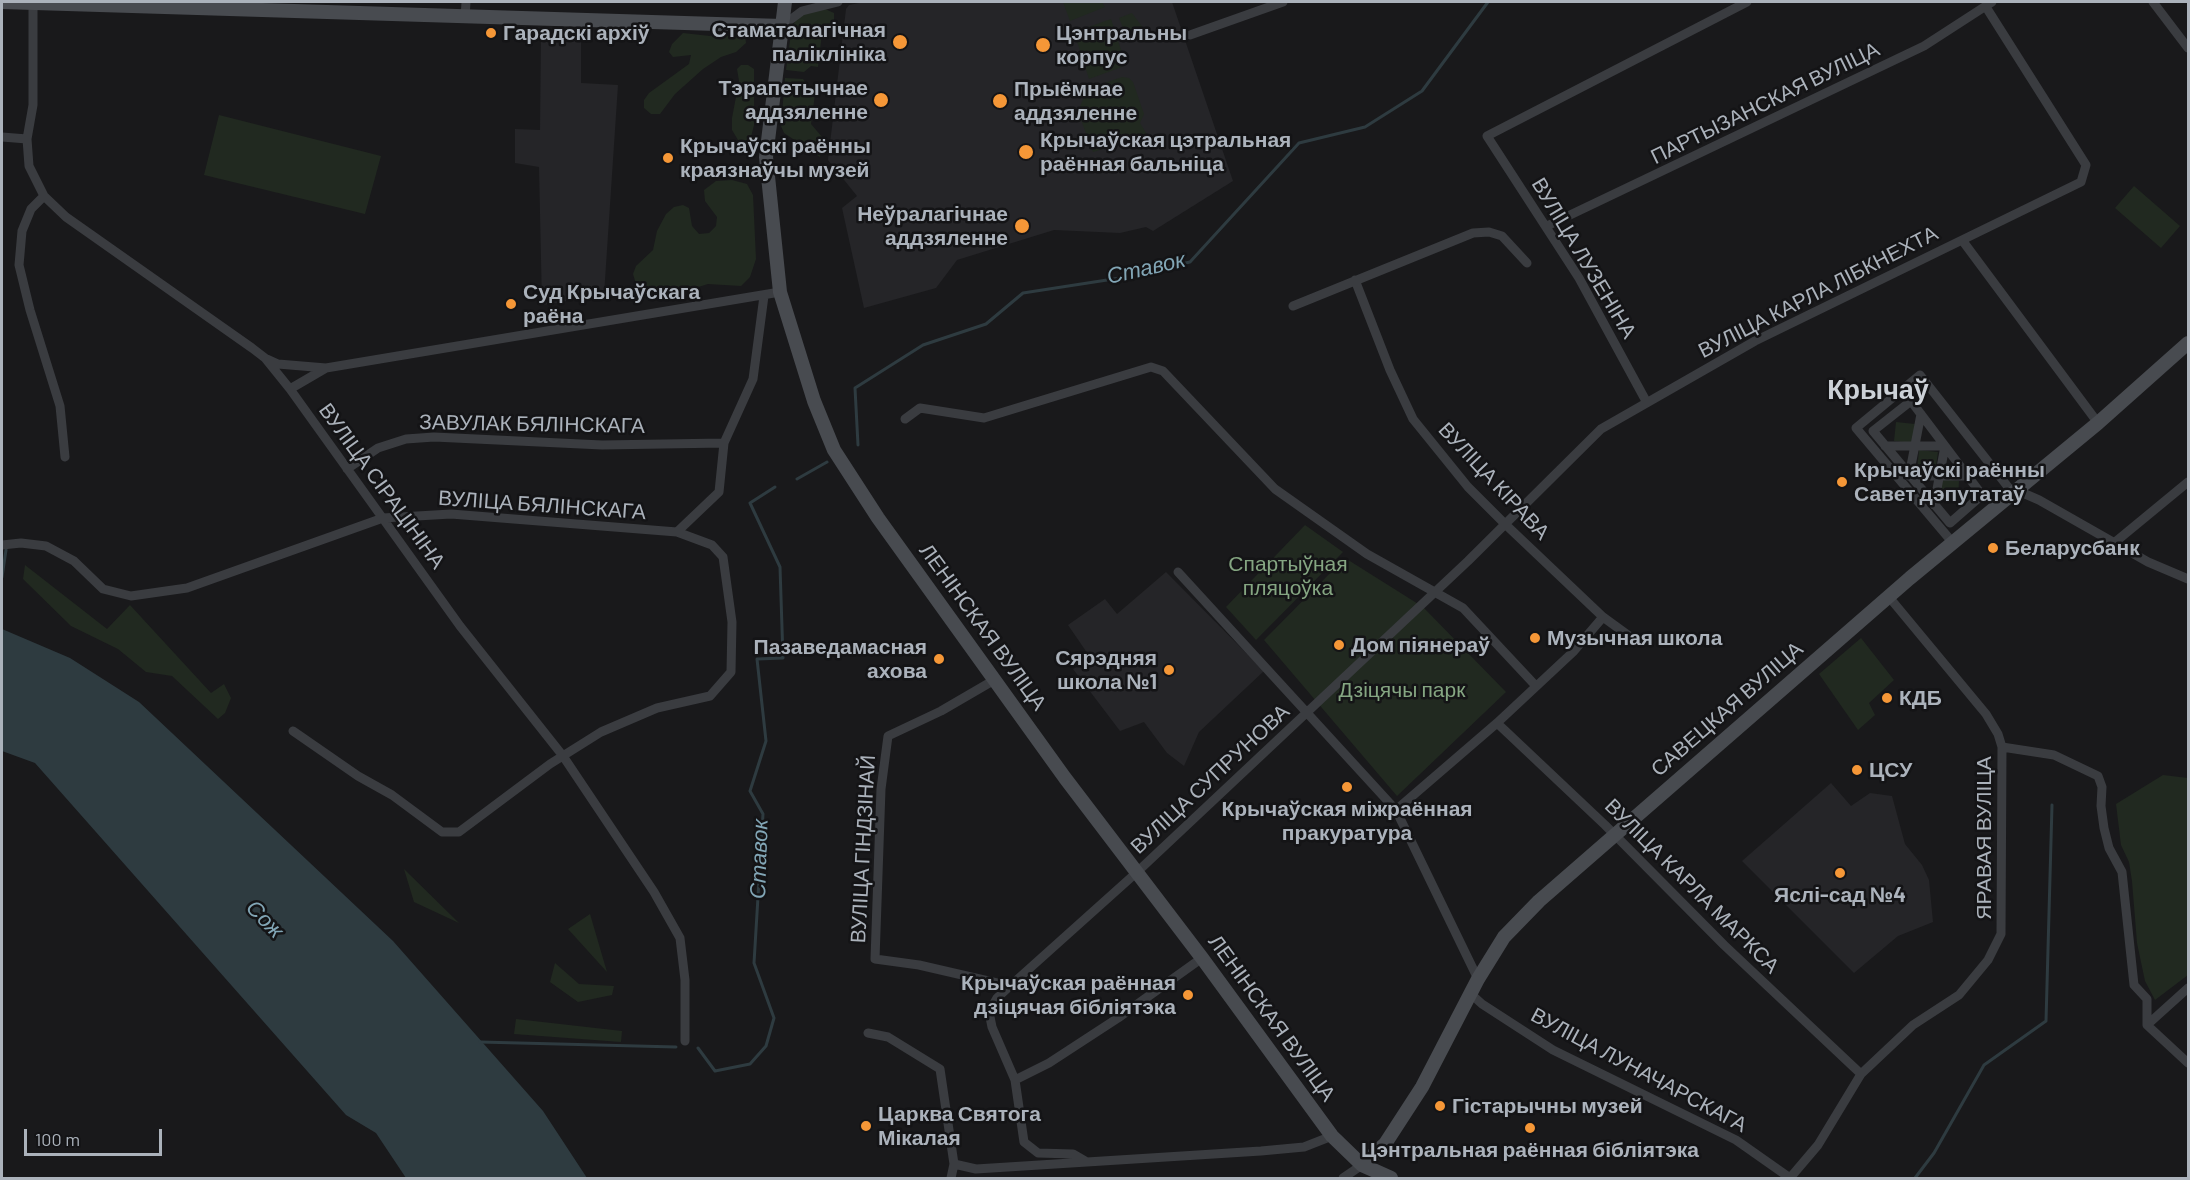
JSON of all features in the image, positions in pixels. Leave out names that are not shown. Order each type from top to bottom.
[{"type":"street","points":[[2,2],[235,4],[465,18],[782,26],[802,11],[838,2]]},
{"type":"street","name":"ВУЛІЦА СІРАЦІНІНА","points":[[33,2],[33,105],[27,139],[29,166],[44,196],[66,218],[265,358],[290,390],[460,626],[563,756],[654,892],[680,938],[686,980],[685,1041]]},
{"type":"street","points":[[465,18],[466,2]]},
{"type":"street","name":"ЛЕНІНСКАЯ ВУЛІЦА","points":[[785,2],[766,157],[780,292],[811,392],[834,450],[878,518],[1136,873],[1202,958],[1332,1136],[1362,1165],[1391,1179]]},
{"type":"street","points":[[1190,35],[1283,2]]},
{"type":"street","name":"ВУЛІЦА ЛУЗЕНІНА","points":[[1646,400],[1580,278],[1487,135],[1747,2]]},
{"type":"street","points":[[2152,2],[2188,48]]},
{"type":"street","name":"ПАРТЫЗАНСКАЯ ВУЛІЦА","points":[[1547,226],[1924,46],[1989,4]]},
{"type":"street","name":"ВУЛІЦА КАРЛА ЛІБКНЕХТА","points":[[1434,591],[1601,429],[1646,400],[1755,341],[2080,182],[2086,165],[1989,4]]},
{"type":"street","points":[[2,137],[27,139]]},
{"type":"street","points":[[44,196],[31,209],[22,231],[19,265],[30,310],[60,406],[65,457]]},
{"type":"street","points":[[1293,306],[1473,232],[1489,232],[1502,236],[1527,263]]},
{"type":"street","points":[[1962,240],[2098,423]]},
{"type":"street","name":"ВУЛІЦА КІРАВА","points":[[1355,280],[1390,370],[1413,419],[1468,487],[1505,524],[1603,617],[1636,641]]},
{"type":"street","points":[[265,358],[278,364],[326,368],[780,292]]},
{"type":"street","points":[[677,532],[719,492],[723,443],[753,379],[764,296]]},
{"type":"street","name":"САВЕЦКАЯ ВУЛІЦА","points":[[1362,1165],[1385,1144],[1416,1096],[1478,979],[1504,937],[1614,834],[1889,597],[2098,423],[2188,343]]},
{"type":"street","points":[[905,419],[920,408],[984,418],[1151,367],[1163,371],[1275,489],[1367,554],[1463,608],[1535,685]]},
{"type":"street","points":[[290,390],[326,368]]},
{"type":"street","points":[[1953,543],[1856,428],[1920,375],[2014,491],[2039,500],[2148,562],[2188,579]]},
{"type":"street","points":[[1911,401],[1945,446],[1982,495],[1950,523],[1873,431],[1911,401]]},
{"type":"street","points":[[1909,476],[1921,414]]},
{"type":"street","name":"ЗАВУЛАК БЯЛІНСКАГА","points":[[347,469],[378,448],[406,439],[434,437],[602,445],[723,443]]},
{"type":"street","points":[[1885,446],[1945,446]]},
{"type":"street","points":[[1934,505],[1945,446]]},
{"type":"street","points":[[1909,476],[1968,476]]},
{"type":"street","points":[[2114,543],[2188,482]]},
{"type":"street","name":"ВУЛІЦА БЯЛІНСКАГА","points":[[2,545],[21,543],[46,546],[74,561],[103,590],[130,596],[187,588],[383,518],[451,514],[677,532],[712,544],[723,557],[732,622],[731,672],[710,696],[657,708],[631,718],[563,756]]},
{"type":"street","points":[[1178,572],[1308,711],[1396,810],[1478,979]]},
{"type":"street","name":"ВУЛІЦА СУПРУНОВА","points":[[1010,986],[1136,873],[1434,591]]},
{"type":"street","name":"ЯРАВАЯ ВУЛІЦА","points":[[1790,1179],[1818,1145],[1862,1074],[1912,1024],[1959,995],[1988,960],[2000,940],[2003,912],[2002,747],[1998,734],[1986,714],[1889,597]]},
{"type":"street","points":[[1396,810],[1497,723],[1572,652],[1603,617]]},
{"type":"street","name":"ВУЛІЦА ГІНДЗІНАЙ","points":[[996,679],[941,711],[888,736],[881,789],[875,959],[919,965],[1010,986]]},
{"type":"street","name":"ВУЛІЦА КАРЛА МАРКСА","points":[[1497,723],[1614,834],[1724,945],[1862,1074]]},
{"type":"street","points":[[293,731],[358,776],[392,795],[442,832],[459,832],[563,756]]},
{"type":"street","points":[[2002,747],[2054,755],[2098,776],[2102,787],[2101,807],[2104,828],[2109,848],[2122,872],[2134,985],[2146,999],[2147,1025],[2188,1063]]},
{"type":"street","points":[[1015,1080],[1049,1063],[1118,1018],[1202,958]]},
{"type":"street","points":[[1010,986],[997,998],[990,1012],[992,1027],[1015,1080],[1024,1142],[1038,1153],[1073,1154],[1085,1161]]},
{"type":"street","points":[[2147,1025],[2188,988]]},
{"type":"street","name":"ВУЛІЦА ЛУНАЧАРСКАГА","points":[[1470,994],[1554,1050],[1736,1140],[1790,1179]]},
{"type":"street","points":[[868,1033],[888,1037],[940,1070],[954,1164],[951,1179]]},
{"type":"street","points":[[954,1164],[976,1170],[1085,1161],[1178,1158],[1304,1147],[1332,1136]]},
{"type":"street","points":[[1343,1179],[1362,1165]]},
{"type":"shaded area","name":"Крычаўская цэтральная раённая бальніца","points":[[864,2],[1172,2],[1233,181],[1153,231],[1146,227],[1120,233],[1054,230],[957,260],[936,288],[864,308],[842,208],[857,196],[828,160],[846,9],[849,5]]},
{"type":"shaded area","points":[[541,36],[581,36],[581,83],[618,85],[604,295],[542,305],[539,167],[515,163],[515,129],[540,130]]},
{"type":"shaded area","name":"Сярэдняя школа №1","points":[[1166,572],[1264,671],[1199,732],[1184,766],[1167,753],[1144,722],[1120,731],[1073,669],[1092,660],[1068,625],[1105,599],[1117,614]]},
{"type":"shaded area","name":"Яслі-сад №4","points":[[1831,783],[1851,806],[1870,793],[1892,796],[1905,844],[1922,865],[1929,880],[1933,922],[1898,936],[1854,973],[1742,861]]},
{"type":"green space","points":[[1063,2],[1102,2],[1105,7],[1070,21]]},
{"type":"green space","points":[[825,9],[834,13],[834,23],[822,33],[818,67],[811,66],[804,72],[786,70],[792,26],[800,15]]},
{"type":"green space","points":[[1132,13],[1144,29],[1126,35],[1119,18]]},
{"type":"green space","points":[[1111,19],[1125,62],[1122,67],[1089,79],[1074,32]]},
{"type":"green space","points":[[683,33],[719,37],[745,33],[746,43],[736,52],[721,57],[703,69],[675,94],[660,114],[651,114],[644,108],[644,100],[649,93],[689,64],[691,55],[673,57],[669,52],[672,44]]},
{"type":"green space","points":[[741,65],[748,65],[754,69],[754,125],[751,137],[745,142],[738,140],[732,130],[739,81],[737,69]]},
{"type":"green space","points":[[1122,77],[1129,78],[1133,82],[1144,114],[1140,123],[1148,136],[1122,144],[1121,140],[1116,142],[1117,145],[1093,152],[1078,112],[1087,89]]},
{"type":"green space","points":[[785,78],[803,79],[808,86],[816,87],[811,124],[823,138],[820,157],[784,133],[781,126]]},
{"type":"green space","points":[[219,115],[381,156],[365,214],[204,175]]},
{"type":"green space","points":[[732,180],[747,184],[753,195],[756,259],[750,277],[741,286],[708,284],[672,295],[639,294],[633,274],[636,266],[653,250],[657,231],[666,214],[674,207],[683,205],[689,208],[692,226],[699,234],[709,233],[716,226],[717,217],[705,201],[704,190],[716,181]]},
{"type":"green space","points":[[2134,186],[2180,226],[2161,248],[2115,208]]},
{"type":"green space","points":[[1896,422],[1915,424],[1913,443],[1894,441]]},
{"type":"green space","points":[[1919,450],[1938,452],[1935,472],[1917,470]]},
{"type":"green space","points":[[1940,479],[1959,481],[1958,500],[1939,499]]},
{"type":"green space","name":"Спартыўная пляцоўка","points":[[1305,525],[1343,552],[1256,640],[1226,607]]},
{"type":"green space","name":"Дзіцячы парк","points":[[1345,558],[1423,607],[1506,692],[1397,796],[1264,640]]},
{"type":"green space","points":[[25,565],[107,629],[130,605],[211,693],[224,684],[231,698],[225,713],[218,719],[172,676],[146,672],[118,649],[71,626],[23,579]]},
{"type":"green space","points":[[1861,638],[1894,680],[1869,703],[1875,715],[1858,730],[1819,674]]},
{"type":"green space","points":[[2163,775],[2188,778],[2188,975],[2155,1000],[2145,981],[2137,943],[2132,881],[2129,862],[2121,845],[2116,804]]},
{"type":"green space","points":[[404,869],[459,923],[414,902]]},
{"type":"green space","points":[[590,914],[607,972],[568,929]]},
{"type":"green space","points":[[555,963],[579,984],[614,986],[612,995],[578,1002],[550,982]]},
{"type":"green space","points":[[516,1019],[622,1031],[621,1042],[514,1034]]},
{"type":"water","name":"Сож","points":[[2,629],[70,658],[139,702],[393,941],[543,1111],[587,1178],[406,1178],[376,1133],[346,1115],[35,763],[2,751]]},
{"type":"waterway","name":"Ставок","points":[[858,445],[855,388],[923,345],[986,324],[1023,293],[1120,278],[1190,262],[1299,143],[1365,127],[1422,91],[1488,2]]},
{"type":"waterway","name":"Ставок","points":[[797,479],[827,462]]},
{"type":"waterway","name":"Ставок","points":[[698,1048],[715,1071],[750,1064],[766,1046],[774,1018],[754,963],[763,814],[750,791],[766,741],[757,659],[783,658],[780,567],[750,503],[775,487]]},
{"type":"waterway","points":[[2,577],[6,550]]},
{"type":"waterway","points":[[1915,1178],[1934,1153],[1984,1065],[2046,1021],[2052,805]]},
{"type":"waterway","name":"Ставок","points":[[480,1042],[676,1047]]},
{"type":"place","name":"Гарадскі архіў","points":[[491,33]]},
{"type":"place","name":"Стаматалагічная паліклініка","points":[[900,42]]},
{"type":"place","name":"Цэнтральны корпус","points":[[1043,45]]},
{"type":"place","name":"Тэрапетычнае аддзяленне","points":[[881,100]]},
{"type":"place","name":"Прыёмнае аддзяленне","points":[[1000,101]]},
{"type":"place","name":"Крычаўская цэтральная раённая бальніца","points":[[1026,152]]},
{"type":"place","name":"Крычаўскі раённы краязнаўчы музей","points":[[668,158]]},
{"type":"place","name":"Неўралагічнае аддзяленне","points":[[1022,226]]},
{"type":"place","name":"Суд Крычаўскага раёна","points":[[511,304]]},
{"type":"place","name":"Крычаўскі раённы Савет дэпутатаў","points":[[1842,482]]},
{"type":"place","name":"Беларусбанк","points":[[1993,548]]},
{"type":"place","name":"Музычная школа","points":[[1535,638]]},
{"type":"place","name":"Дом піянераў","points":[[1339,645]]},
{"type":"place","name":"Пазаведамасная ахова","points":[[939,659]]},
{"type":"place","name":"Сярэдняя школа №1","points":[[1169,670]]},
{"type":"place","name":"КДБ","points":[[1887,698]]},
{"type":"place","name":"ЦСУ","points":[[1857,770]]},
{"type":"place","name":"Крычаўская міжраённая пракуратура","points":[[1347,787]]},
{"type":"place","name":"Яслі-сад №4","points":[[1840,873]]},
{"type":"place","name":"Крычаўская раённая дзіцячая бібліятэка","points":[[1188,995]]},
{"type":"place","name":"Гістарычны музей","points":[[1440,1106]]},
{"type":"place","name":"Царква Святога Мікалая","points":[[866,1126]]},
{"type":"place","name":"Цэнтральная раённая бібліятэка","points":[[1530,1128]]},
{"type":"district","name":"Крычаў","points":[[1878,390]]}]
